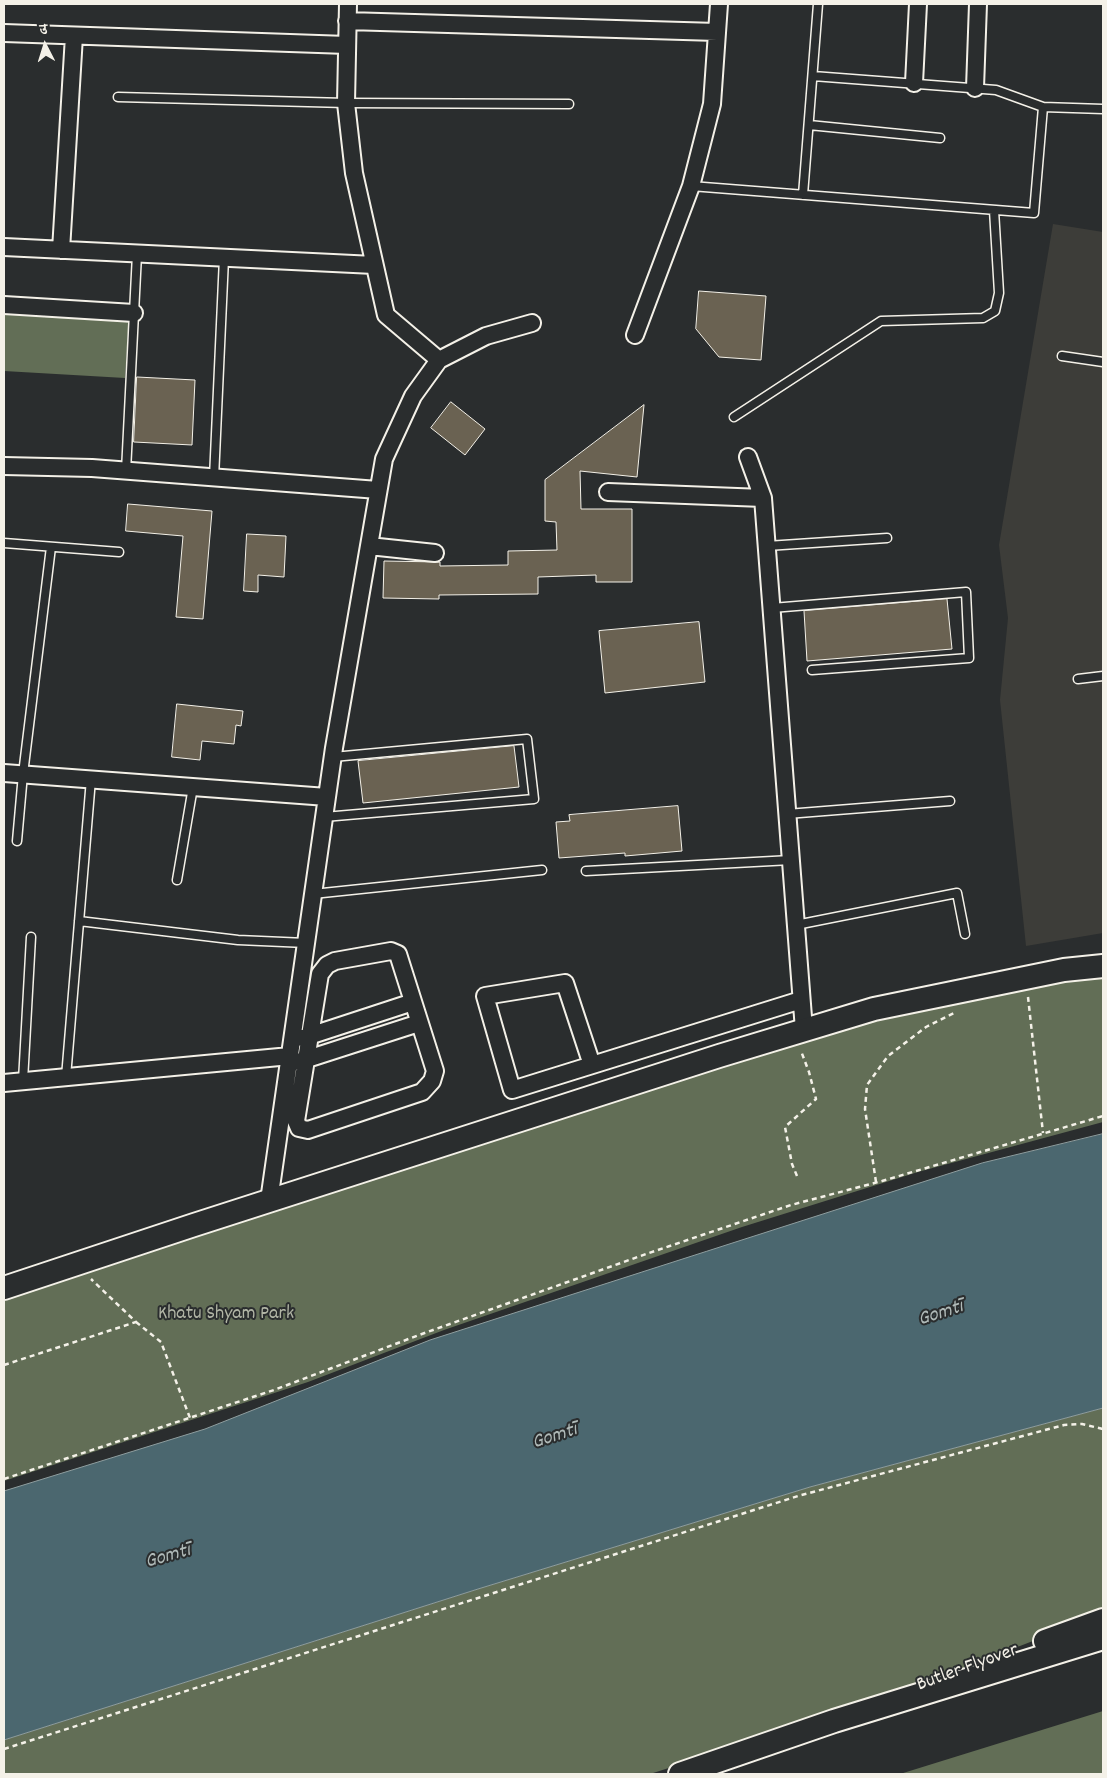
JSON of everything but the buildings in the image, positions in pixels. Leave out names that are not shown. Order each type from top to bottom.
[{"type":"street","points":[[348,4],[346,104],[354,173],[386,315],[439,360]]},
{"type":"street","points":[[635,335],[691,186],[712,104],[719,4]]},
{"type":"street","points":[[914,83],[918,4]]},
{"type":"street","points":[[975,88],[978,4]]},
{"type":"street","points":[[347,21],[717,32]]},
{"type":"street","points":[[4,33],[347,45]]},
{"type":"street","points":[[62,250],[74,36]]},
{"type":"street","points":[[4,248],[374,265]]},
{"type":"street","points":[[4,305],[134,313]]},
{"type":"street","points":[[269,1201],[333,758],[384,459],[414,396],[439,360],[486,336],[532,323]]},
{"type":"street","points":[[748,457],[763,498],[802,1000],[799,1032]]},
{"type":"street","points":[[4,466],[92,468],[378,490]]},
{"type":"street","points":[[608,492],[763,498]]},
{"type":"street","points":[[369,546],[434,553]]},
{"type":"street","points":[[4,773],[327,797]]},
{"type":"street","points":[[391,951],[398,954],[413,1002],[435,1071],[432,1081],[422,1092],[308,1130],[299,1128],[296,1121],[306,1059],[312,1036],[320,974],[328,965],[335,961],[391,951]]},
{"type":"street","points":[[4,1288],[719,1056],[874,1009],[1064,970],[1103,966]]},
{"type":"street","points":[[592,1065],[565,983],[485,996],[512,1090],[802,1000]]},
{"type":"street","points":[[290,1055],[312,1036],[413,1002]]},
{"type":"street","points":[[4,1083],[290,1055],[306,1059],[419,1023]]},
{"type":"street","name":"Butler Flyover","points":[[834,1721],[960,1671],[1103,1620]]},
{"type":"street","points":[[680,1774],[834,1721],[1103,1638]]},
{"type":"lane","points":[[803,195],[818,4]]},
{"type":"lane","points":[[813,76],[996,90],[1043,107],[1103,109]]},
{"type":"lane","points":[[118,97],[346,104],[569,104]]},
{"type":"lane","points":[[691,186],[1034,213],[1043,107]]},
{"type":"lane","points":[[809,125],[940,138]]},
{"type":"lane","points":[[734,417],[881,320],[983,318],[995,311],[999,293],[994,210]]},
{"type":"lane","points":[[126,471],[138,254]]},
{"type":"lane","points":[[214,478],[224,258]]},
{"type":"lane","points":[[1062,356],[1103,362]]},
{"type":"lane","points":[[767,546],[887,538]]},
{"type":"lane","points":[[4,544],[119,552]]},
{"type":"lane","points":[[17,841],[23,774],[51,547]]},
{"type":"lane","points":[[772,608],[966,592],[969,658],[812,670]]},
{"type":"lane","points":[[1078,679],[1103,676]]},
{"type":"lane","points":[[324,817],[534,799],[527,739],[333,758]]},
{"type":"lane","points":[[66,1077],[92,779]]},
{"type":"lane","points":[[177,880],[194,787]]},
{"type":"lane","points":[[787,814],[950,801]]},
{"type":"lane","points":[[586,871],[791,860]]},
{"type":"lane","points":[[313,894],[542,870]]},
{"type":"lane","points":[[796,925],[957,893],[965,934]]},
{"type":"lane","points":[[79,921],[238,940],[306,943]]},
{"type":"lane","points":[[24,1081],[31,937]]},
{"type":"path","points":[[1025,978],[1043,1132]]},
{"type":"path","points":[[876,1182],[865,1109],[867,1085],[888,1056],[926,1027],[956,1012]]},
{"type":"path","points":[[797,1176],[792,1164],[785,1127],[816,1099],[799,1032]]},
{"type":"path","points":[[4,1479],[274,1390],[646,1254],[791,1204],[876,1182],[1103,1116]]},
{"type":"path","points":[[76,1264],[136,1322],[161,1342],[190,1418]]},
{"type":"path","points":[[4,1365],[136,1322]]},
{"type":"path","points":[[4,1749],[798,1496],[1064,1425],[1082,1424],[1103,1429]]},
{"type":"shaded area","points":[[1053,224],[1103,232],[1103,933],[1026,946],[1000,700],[1008,618],[999,545]]},
{"type":"green space","points":[[4,310],[129,317],[125,378],[4,371]]},
{"type":"green space","name":"Khatu Shyam Park","points":[[1103,971],[1103,1122],[918,1172],[742,1227],[444,1330],[308,1382],[4,1481],[4,1296],[809,1033]]},
{"type":"green space","points":[[1103,1408],[1103,1614],[872,1703],[650,1774],[4,1774],[4,1740],[478,1589],[810,1487]]},
{"type":"green space","points":[[1103,1711],[1103,1774],[900,1774]]},
{"type":"water","name":"Gomtī","points":[[1103,1134],[1103,1408],[810,1487],[478,1589],[4,1740],[4,1491],[205,1429],[430,1340],[982,1163]]}]
